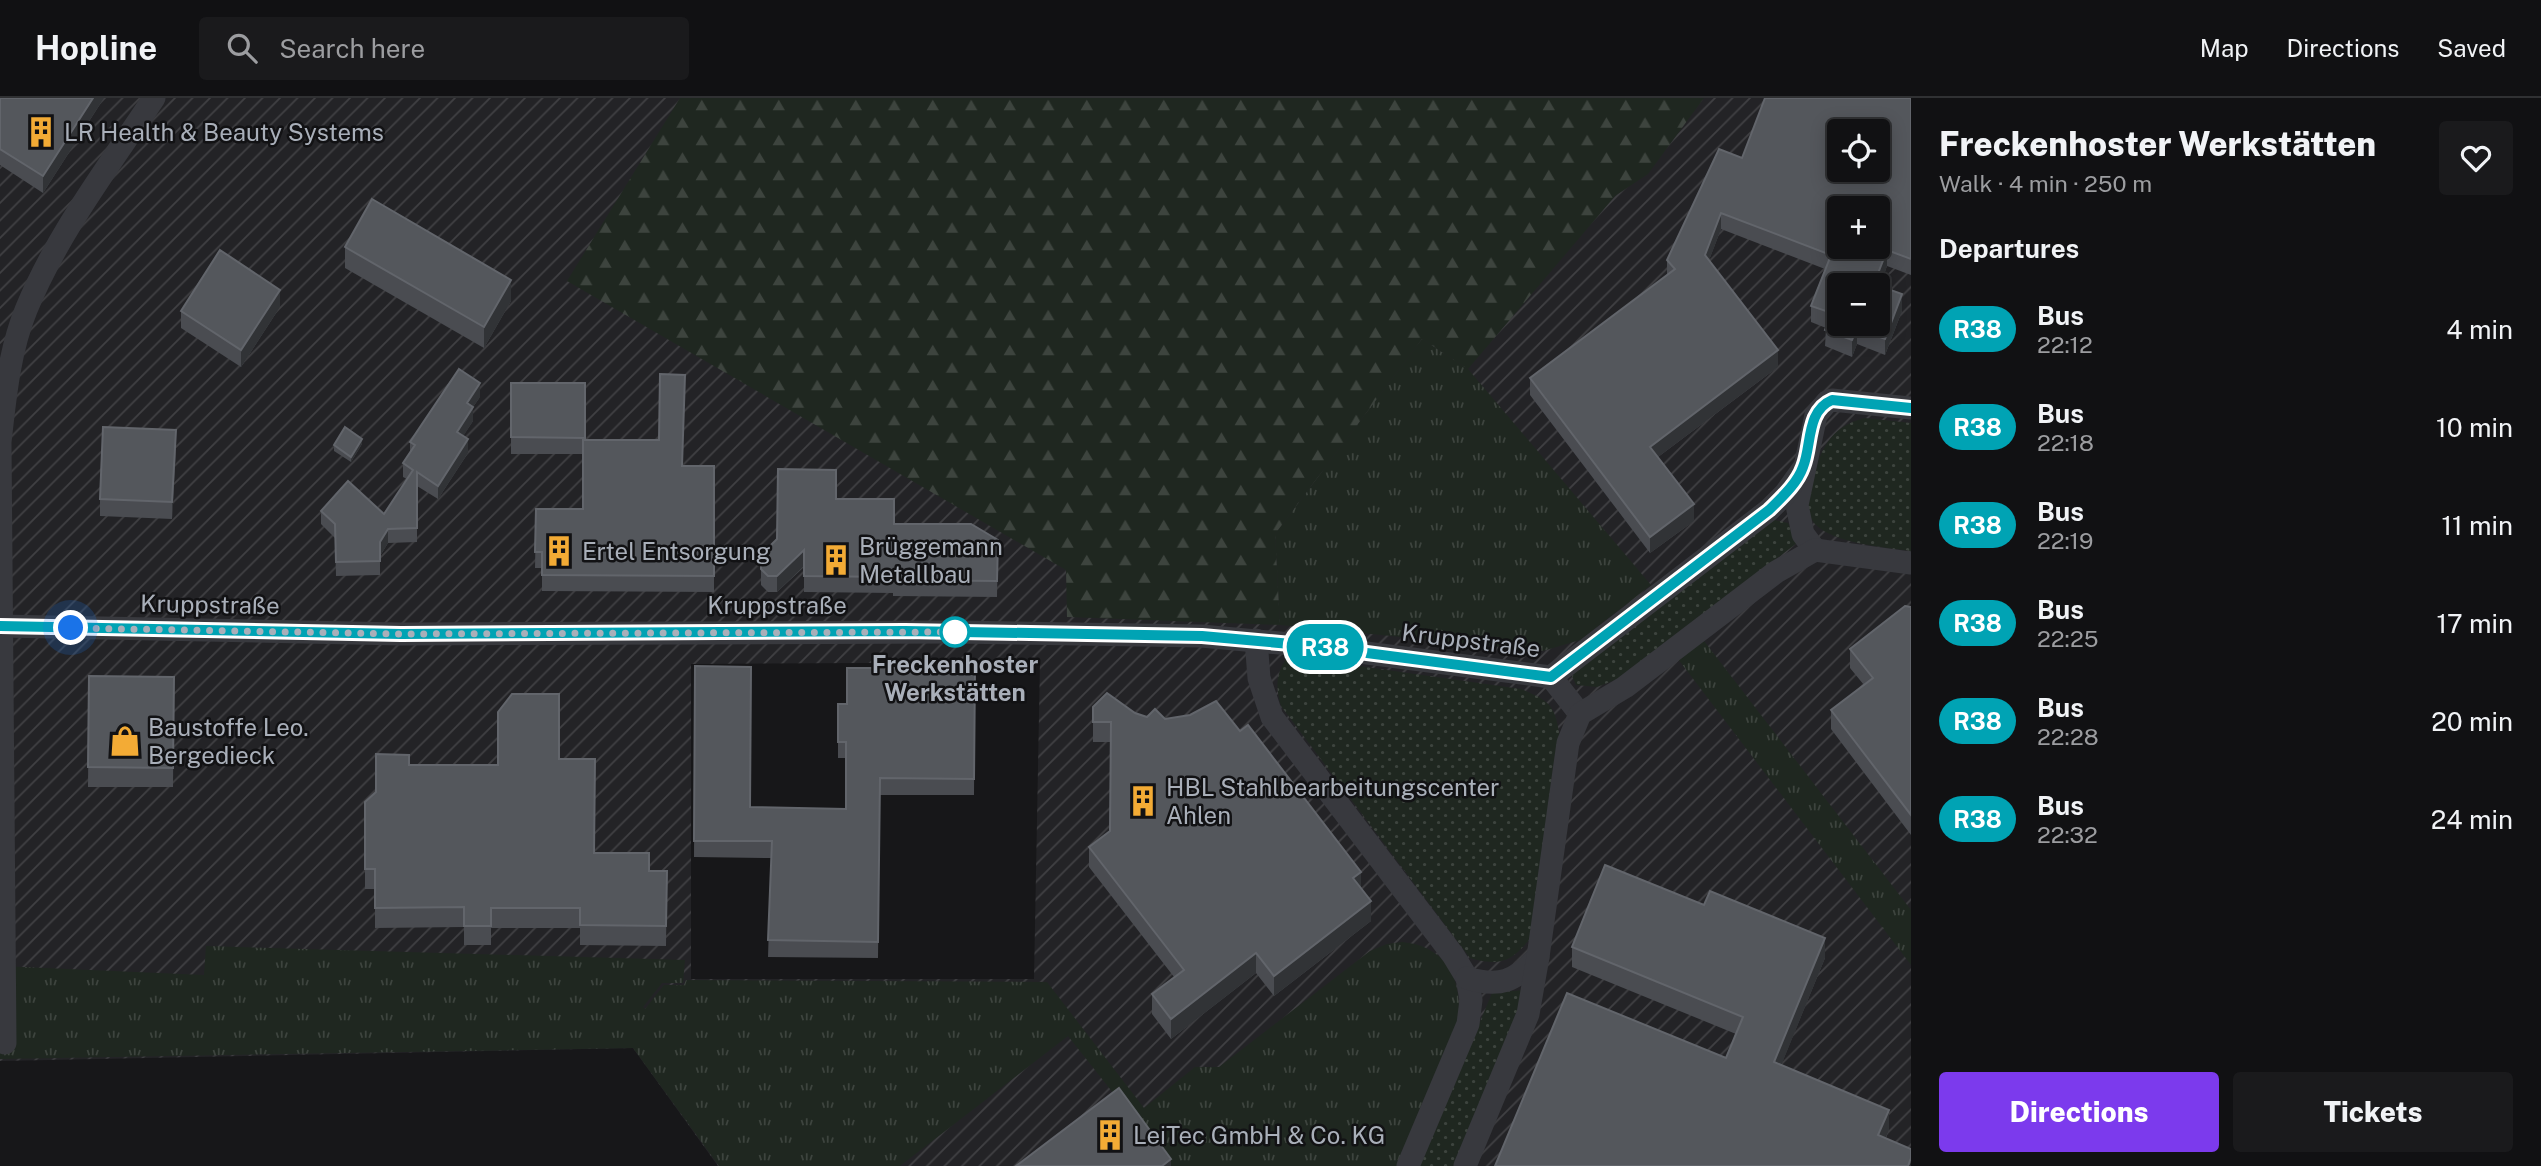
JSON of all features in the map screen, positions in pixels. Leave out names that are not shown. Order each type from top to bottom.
[{"type":"street","points":[[5,1043],[0,626],[1,442],[6,382],[26,311],[73,222],[154,98]]},
{"type":"street","name":"Kruppstraße","points":[[1815,550],[1803,534],[1797,505],[1815,415],[1826,402],[1832,400],[1911,408]]},
{"type":"street","name":"Kruppstraße","points":[[0,626],[401,634],[955,632],[1202,636],[1256,640],[1551,677],[1769,510],[1785,494],[1803,468]]},
{"type":"street","points":[[1465,1166],[1528,1014],[1568,743],[1580,714],[1625,687],[1776,572],[1815,550],[1911,563]]},
{"type":"street","points":[[1256,640],[1259,678],[1272,717],[1434,927],[1467,978],[1471,1000],[1468,1024],[1408,1166]]},
{"type":"street","name":"Kruppstraße","points":[[1551,677],[1580,714]]},
{"type":"street","points":[[1467,978],[1484,983],[1504,982],[1522,974],[1538,957]]},
{"type":"shaded area","points":[[0,98],[1911,98],[1911,1166],[718,1166],[633,1048],[0,1061]],"holes":[[[1040,662],[1034,979],[691,979],[691,664]]]},
{"type":"green space","points":[[680,98],[1704,98],[1648,174],[1615,196],[1468,369],[1422,339],[1275,534],[1280,625],[1067,617],[1066,570],[567,281]]},
{"type":"green space","points":[[1422,339],[1468,369],[1651,585],[1580,640],[1543,651],[1280,625],[1275,534]]},
{"type":"green space","points":[[1865,418],[1911,423],[1911,551],[1834,536],[1815,524],[1807,510],[1817,466],[1828,441],[1849,423]]},
{"type":"green space","points":[[1770,519],[1788,523],[1797,543],[1620,678],[1597,687],[1576,685],[1572,676],[1576,670]]},
{"type":"green space","points":[[1704,641],[1911,910],[1911,965],[1678,659]]},
{"type":"green space","points":[[1288,656],[1521,689],[1539,697],[1550,706],[1560,737],[1532,936],[1519,951],[1498,962],[1470,958],[1281,706],[1278,680]]},
{"type":"green space","points":[[1402,942],[1419,945],[1443,961],[1456,985],[1459,1016],[1453,1042],[1401,1166],[1171,1166],[1068,1036],[900,1166],[719,1166],[633,1048],[0,1059],[0,966],[204,975],[206,946],[685,960],[683,983],[662,983],[643,1007],[645,1009],[664,985],[684,985],[686,980],[1047,982],[1144,1108],[1195,1067],[1219,1067],[1370,951],[1387,944]]},
{"type":"green space","points":[[1524,990],[1521,1006],[1456,1166],[1420,1166],[1492,993]]},
{"type":"building","name":"LR Health & Beauty Systems","points":[[0,98],[93,98],[43,176],[0,149]]},
{"type":"building","points":[[1765,98],[1911,98],[1911,259],[1890,251],[1890,196],[1827,196],[1827,253],[1721,213],[1705,255],[1778,350],[1650,447],[1694,504],[1650,537],[1530,378],[1675,269],[1667,260],[1719,149],[1742,158]]},
{"type":"building","points":[[372,199],[511,280],[484,327],[345,247]]},
{"type":"building","points":[[220,250],[280,290],[241,350],[181,311]]},
{"type":"building","points":[[1829,259],[1884,259],[1878,273],[1827,273],[1827,311],[1811,306]]},
{"type":"building","points":[[1890,290],[1902,294],[1890,326]]},
{"type":"building","points":[[459,369],[480,383],[467,403],[473,407],[457,432],[468,439],[438,486],[417,472],[417,528],[388,529],[380,542],[380,561],[336,562],[335,524],[321,511],[348,481],[384,514],[413,470],[403,463],[415,445],[410,442]]},
{"type":"building","points":[[660,374],[685,375],[682,466],[714,466],[714,576],[542,575],[542,552],[535,552],[536,509],[583,509],[583,440],[659,440]]},
{"type":"building","points":[[511,383],[585,383],[585,438],[511,437]]},
{"type":"building","points":[[103,427],[176,430],[172,502],[100,499]]},
{"type":"building","points":[[345,427],[362,439],[351,457],[334,445]]},
{"type":"building","points":[[778,469],[836,470],[836,499],[894,499],[894,524],[971,524],[998,540],[997,581],[804,576],[804,550],[777,576],[768,576],[761,569],[761,555],[777,539]]},
{"type":"building","points":[[1905,606],[1911,607],[1911,815],[1831,710],[1873,678],[1850,649]]},
{"type":"building","points":[[695,666],[751,667],[750,807],[846,809],[846,742],[838,742],[838,704],[847,704],[847,668],[975,668],[974,779],[880,778],[878,942],[768,940],[772,841],[694,841]]},
{"type":"building","name":"Baustoffe Leo. Bergedieck","points":[[89,676],[174,677],[173,768],[88,767]]},
{"type":"building","points":[[1107,693],[1135,713],[1147,717],[1155,709],[1165,719],[1190,715],[1216,701],[1240,731],[1248,725],[1361,872],[1353,878],[1371,901],[1274,976],[1256,953],[1171,1019],[1152,994],[1184,970],[1089,847],[1110,831],[1111,722],[1093,722],[1093,707]]},
{"type":"building","points":[[512,694],[559,694],[559,759],[595,759],[594,853],[649,853],[649,871],[667,871],[666,926],[580,925],[580,908],[491,908],[491,926],[464,926],[464,907],[375,908],[375,869],[365,869],[365,802],[376,792],[376,754],[409,755],[409,765],[498,765],[498,712]]},
{"type":"building","points":[[1605,865],[1704,905],[1710,891],[1825,938],[1774,1062],[1889,1110],[1878,1135],[1911,1149],[1908,1166],[1495,1166],[1567,993],[1726,1058],[1743,1017],[1572,947]]},
{"type":"building","name":"LeiTec GmbH & Co. KG","points":[[1119,1088],[1171,1159],[1162,1166],[1016,1166]]},
{"type":"bus line","name":"R38","points":[[0,626],[401,634],[905,631],[1202,636],[1313,646],[1551,677],[1769,510],[1785,494],[1803,468],[1815,415],[1826,402],[1832,400],[1889,404],[1911,408]]},
{"type":"place","name":"LR Health & Beauty Systems","points":[[41,132]]},
{"type":"place","name":"Ertel Entsorgung","points":[[559,551]]},
{"type":"place","name":"Brüggemann Metallbau","points":[[836,560]]},
{"type":"place","name":"Freckenhoster Werkstätten","points":[[955,632]]},
{"type":"place","name":"Baustoffe Leo. Bergedieck","points":[[125,741]]},
{"type":"place","name":"HBL Stahlbearbeitungscenter Ahlen","points":[[1143,801]]},
{"type":"place","name":"LeiTec GmbH & Co. KG","points":[[1110,1135]]},
{"type":"route","points":[[71,628],[401,634],[955,632]]}]
